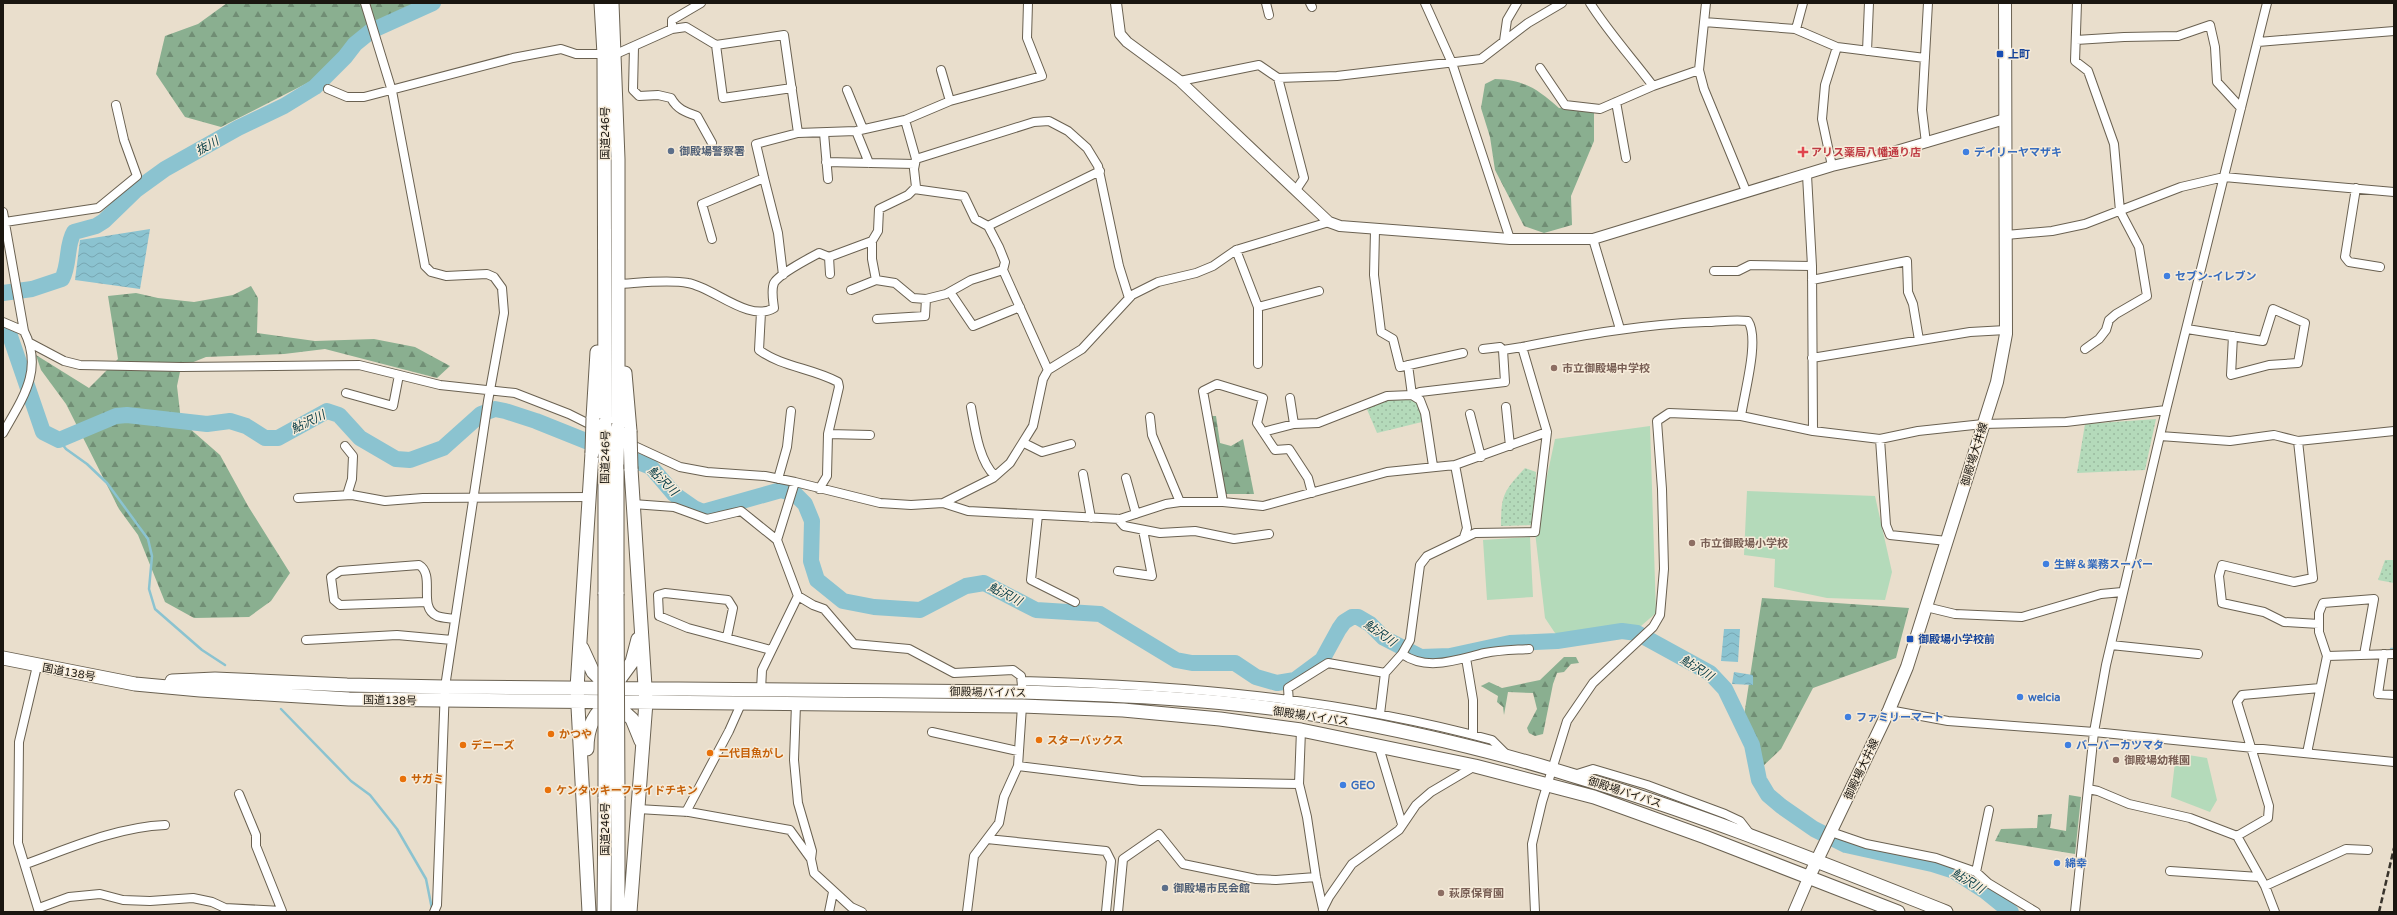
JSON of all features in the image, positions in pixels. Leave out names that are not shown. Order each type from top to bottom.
[{"type":"highway","name":"国道246号","points":[[601,3],[610,54],[617,284],[611,310]]},
{"type":"highway","name":"国道246号","points":[[611,310],[610,54],[612,3]]},
{"type":"highway","points":[[589,912],[584,824],[583,688],[580,635],[592,453],[612,425],[624,353],[611,310]]},
{"type":"highway","points":[[611,310],[597,347],[612,425],[631,469],[637,567],[641,688],[643,754],[630,912]]},
{"type":"highway","name":"国道246号","points":[[611,594],[604,458],[612,425]]},
{"type":"highway","name":"国道246号","points":[[604,912],[611,797],[611,594],[617,463],[612,425]]},
{"type":"highway","points":[[584,824],[589,728],[628,670],[637,645],[637,567]]},
{"type":"highway","points":[[580,635],[588,664],[637,728],[643,754]]},
{"type":"highway","name":"国道138号","points":[[3,658],[37,666],[135,684],[305,697],[444,701],[583,702],[611,695]]},
{"type":"highway","name":"国道138号","points":[[135,684],[215,679],[347,685],[583,688],[611,695]]},
{"type":"highway","name":"御殿場バイパス","points":[[641,688],[761,690],[1022,686],[1288,712],[1419,735],[1573,775],[1645,798],[1753,837],[1946,912]]},
{"type":"highway","points":[[611,695],[641,688]]},
{"type":"highway","points":[[611,695],[641,702]]},
{"type":"highway","name":"御殿場バイパス","points":[[641,702],[1022,706],[1123,710],[1220,719],[1301,730],[1378,744],[1475,766],[1594,797],[1809,877],[1898,912]]},
{"type":"highway","name":"国道246号","points":[[611,797],[618,912]]},
{"type":"main road","name":"御殿場大井線","points":[[1809,877],[1889,710],[1907,666],[1997,382],[2006,330],[2003,5]]},
{"type":"main road","points":[[1794,912],[1809,877]]},
{"type":"street","points":[[365,3],[375,42],[392,91],[425,266],[431,272],[446,276],[487,274],[494,277],[502,288],[504,313],[488,401],[445,687],[437,905],[434,912]]},
{"type":"street","points":[[672,29],[672,20],[701,3]]},
{"type":"street","points":[[783,275],[778,233],[756,144],[798,133],[824,133],[860,130],[905,120],[950,101],[1042,76],[1028,38],[1028,3]]},
{"type":"street","points":[[1116,3],[1120,34],[1131,45],[1180,81],[1329,222],[1340,226],[1375,230],[1510,239],[1593,239],[1746,191],[1807,175],[1832,166],[1926,143],[2005,119]]},
{"type":"street","points":[[1266,3],[1269,15]]},
{"type":"street","points":[[1425,3],[1452,63],[1510,239]]},
{"type":"street","points":[[1504,40],[1507,20],[1517,3]]},
{"type":"street","points":[[1180,81],[1259,65],[1278,78],[1337,76],[1481,59],[1504,40],[1562,3]]},
{"type":"street","points":[[1590,3],[1608,32],[1623,45],[1653,86]]},
{"type":"street","points":[[1706,3],[1699,70],[1704,89],[1746,191]]},
{"type":"street","points":[[1796,30],[1803,3]]},
{"type":"street","points":[[1867,51],[1869,3]]},
{"type":"street","points":[[1926,143],[1922,110],[1928,3]]},
{"type":"street","points":[[2076,3],[2075,61],[2088,71],[2114,144],[2120,210],[2139,247],[2147,296],[2116,314],[2109,320],[2106,330],[2099,339],[2085,349]]},
{"type":"street","points":[[2075,912],[2094,732],[2122,592],[2267,3]]},
{"type":"street","points":[[1704,22],[1796,30],[1837,48],[1925,58]]},
{"type":"street","points":[[2076,40],[2178,36],[2210,25],[2215,48],[2217,82],[2241,108]]},
{"type":"street","points":[[328,89],[347,97],[358,97],[392,91],[513,58],[561,49],[576,54],[610,54],[634,47],[672,29],[686,27],[716,45],[784,35],[798,133]]},
{"type":"street","points":[[2258,42],[2394,31]]},
{"type":"street","points":[[716,45],[723,98],[792,88]]},
{"type":"street","points":[[634,47],[633,90],[639,96],[658,95],[671,98],[675,106],[684,112],[696,116],[712,142]]},
{"type":"street","points":[[1832,166],[1822,119],[1825,85],[1837,48]]},
{"type":"street","points":[[1540,68],[1565,105],[1594,110],[1653,86],[1699,70]]},
{"type":"street","points":[[941,70],[950,101]]},
{"type":"street","points":[[1278,78],[1304,178],[1296,190]]},
{"type":"street","points":[[847,90],[869,163]]},
{"type":"street","points":[[1616,102],[1626,158]]},
{"type":"street","points":[[5,222],[98,208],[137,176],[124,140],[116,105]]},
{"type":"street","points":[[876,280],[872,260],[872,241],[878,231],[879,208],[908,194],[914,189],[916,161],[905,120]]},
{"type":"street","points":[[826,162],[869,163],[916,161],[1034,122],[1049,121],[1068,131],[1087,148],[1100,172],[1121,274],[1129,298]]},
{"type":"street","points":[[824,133],[828,179]]},
{"type":"street","points":[[988,226],[1100,172]]},
{"type":"street","points":[[1807,175],[1812,266],[1813,431]]},
{"type":"street","points":[[2006,235],[2052,231],[2085,224],[2181,187],[2224,176],[2394,192]]},
{"type":"street","points":[[712,239],[702,204],[764,178]]},
{"type":"street","points":[[2356,188],[2345,256],[2349,262],[2380,267]]},
{"type":"street","points":[[914,189],[964,196],[975,219],[988,226],[1005,262],[1003,270],[1048,370]]},
{"type":"street","points":[[3,212],[24,330],[30,343],[33,366],[30,381],[20,403],[3,433]]},
{"type":"street","points":[[943,503],[995,476],[1010,463],[1024,443],[1033,426],[1043,379],[1048,370],[1082,349],[1129,298],[1158,282],[1196,273],[1213,266],[1236,250],[1329,222]]},
{"type":"street","points":[[1375,230],[1374,275],[1381,332],[1393,339],[1400,367],[1463,354]]},
{"type":"street","points":[[1593,239],[1620,329]]},
{"type":"street","points":[[617,284],[689,283],[738,305],[761,312],[774,308],[772,290],[775,282],[783,275],[819,253],[829,257],[872,241]]},
{"type":"street","points":[[1236,250],[1258,307],[1258,364]]},
{"type":"street","points":[[829,257],[830,274]]},
{"type":"street","points":[[1812,280],[1907,261],[1908,292],[1913,304],[1919,340]]},
{"type":"street","points":[[1714,271],[1738,271],[1750,265],[1812,266]]},
{"type":"street","points":[[851,290],[876,280],[895,283],[913,298],[926,299],[950,292],[971,280],[1003,270]]},
{"type":"street","points":[[1258,307],[1319,291]]},
{"type":"street","points":[[950,292],[973,326],[1020,307]]},
{"type":"street","points":[[877,319],[925,316],[926,299]]},
{"type":"street","points":[[2187,329],[2233,336],[2263,341],[2273,309],[2305,323],[2298,363],[2269,365],[2231,375],[2233,336]]},
{"type":"street","points":[[761,312],[759,350],[771,359],[823,373],[838,382],[839,387],[828,434],[827,476],[819,489]]},
{"type":"street","points":[[1483,349],[1500,347],[1503,350],[1620,329],[1672,323],[1737,320],[1748,321],[1752,327],[1753,341],[1741,416]]},
{"type":"street","points":[[3,322],[24,330]]},
{"type":"street","points":[[1812,358],[1970,332],[2006,330]]},
{"type":"street","points":[[30,343],[64,361],[80,365],[180,367],[358,365],[440,385],[490,389],[515,393],[569,414],[680,467],[723,474],[778,479],[794,484],[880,503],[911,505],[943,503],[968,511],[1118,519],[1166,504],[1180,502],[1223,502],[1263,506],[1312,494],[1388,472],[1433,466],[1455,465],[1481,457],[1547,432]]},
{"type":"street","points":[[1380,714],[1385,673],[1402,654],[1410,640],[1420,565],[1427,556],[1475,533],[1535,532],[1547,432],[1522,347]]},
{"type":"street","points":[[1263,432],[1294,424],[1318,423],[1387,396],[1412,395],[1420,392],[1505,382],[1503,350]]},
{"type":"street","points":[[1408,365],[1412,395]]},
{"type":"street","points":[[346,393],[393,406],[399,375]]},
{"type":"street","points":[[1223,502],[1203,391],[1217,384],[1263,398],[1257,423],[1274,450],[1289,449],[1308,478],[1312,494]]},
{"type":"street","points":[[1412,395],[1420,400],[1425,413],[1433,466]]},
{"type":"street","points":[[1290,398],[1294,424]]},
{"type":"street","points":[[971,407],[976,432],[988,470],[995,476]]},
{"type":"street","points":[[1506,407],[1510,446]]},
{"type":"street","points":[[1535,912],[1532,844],[1547,785],[1567,721],[1574,708],[1593,683],[1653,627],[1660,615],[1664,569],[1662,489],[1657,421],[1669,413],[1741,416],[1813,431],[1880,438],[1918,431],[1983,424],[2066,422],[2166,410]]},
{"type":"street","points":[[778,479],[786,447],[790,411]]},
{"type":"street","points":[[1470,414],[1481,457]]},
{"type":"street","points":[[1150,417],[1152,435],[1180,502]]},
{"type":"street","points":[[2160,436],[2230,441],[2274,435],[2298,441],[2394,431]]},
{"type":"street","points":[[828,434],[870,435]]},
{"type":"street","points":[[1880,438],[1886,525],[1890,535],[1947,541]]},
{"type":"street","points":[[2298,441],[2313,578],[2294,582],[2222,565],[2219,576],[2222,603],[2264,612],[2284,622],[2319,624]]},
{"type":"street","points":[[1024,443],[1042,452],[1071,444]]},
{"type":"street","points":[[345,446],[353,456],[347,495]]},
{"type":"street","points":[[1455,465],[1467,528],[1464,537]]},
{"type":"street","points":[[1083,474],[1091,518]]},
{"type":"street","points":[[1126,478],[1136,514]]},
{"type":"street","points":[[777,540],[794,484]]},
{"type":"street","points":[[298,498],[347,495],[386,500],[590,497]]},
{"type":"street","points":[[634,504],[674,507],[707,519],[741,511],[777,540],[798,596],[813,605],[824,609],[854,644],[909,649],[954,673],[1013,670],[1021,676],[1022,686],[1112,683],[1289,698],[1380,714],[1474,735],[1492,740],[1509,758]]},
{"type":"street","points":[[1038,515],[1031,580],[1075,602]]},
{"type":"street","points":[[1118,519],[1124,526],[1160,533],[1195,531],[1234,539],[1269,534]]},
{"type":"street","points":[[1118,571],[1152,576],[1143,530]]},
{"type":"street","points":[[427,602],[340,605],[334,600],[331,577],[340,571],[419,565],[424,568],[426,574],[427,602],[436,616],[456,619]]},
{"type":"street","points":[[1926,607],[1955,614],[2022,617],[2101,594],[2122,592]]},
{"type":"street","points":[[727,637],[733,608],[728,600],[664,593],[658,595],[659,616],[688,628],[727,637],[771,650]]},
{"type":"street","points":[[761,690],[762,670],[798,596]]},
{"type":"street","points":[[2307,753],[2327,656],[2319,632],[2319,613],[2323,603],[2374,599],[2364,655]]},
{"type":"street","points":[[306,640],[397,635],[452,640]]},
{"type":"street","points":[[2111,645],[2198,654]]},
{"type":"street","points":[[1402,654],[1412,661],[1430,663],[1506,650],[1529,649]]},
{"type":"street","points":[[2384,654],[2378,694],[2394,695]]},
{"type":"street","points":[[2327,656],[2394,654]]},
{"type":"street","points":[[1466,658],[1473,700],[1474,735]]},
{"type":"street","points":[[1288,712],[1288,688],[1328,663],[1385,673]]},
{"type":"street","points":[[37,666],[20,742],[18,843],[26,864],[39,910],[69,897],[100,894],[123,900],[150,901],[193,898],[212,902],[225,908],[282,911],[256,846],[256,835],[239,794]]},
{"type":"street","points":[[2237,836],[2268,818],[2270,806],[2237,702],[2242,696],[2320,688]]},
{"type":"street","points":[[686,812],[730,730],[741,704]]},
{"type":"street","points":[[796,704],[794,760],[798,803],[812,851],[811,859],[814,873],[851,907],[862,912]]},
{"type":"street","points":[[967,912],[974,856],[999,823],[1004,797],[1018,766],[1022,706]]},
{"type":"street","points":[[1889,710],[1948,721],[2094,732],[2251,749],[2394,762]]},
{"type":"street","points":[[1301,730],[1299,784],[1307,817],[1316,876],[1324,910]]},
{"type":"street","points":[[932,732],[1018,751]]},
{"type":"street","points":[[1378,744],[1402,824]]},
{"type":"street","points":[[1018,766],[1142,781],[1299,784]]},
{"type":"street","points":[[1324,910],[1329,897],[1352,864],[1399,830],[1416,804],[1431,792],[1475,766]]},
{"type":"street","points":[[2088,789],[2098,790],[2129,804],[2190,818],[2237,836],[2265,886],[2275,912]]},
{"type":"street","points":[[638,809],[686,812],[790,830],[811,859]]},
{"type":"street","points":[[1976,872],[1989,810]]},
{"type":"street","points":[[26,864],[92,840],[146,826],[165,826]]},
{"type":"street","points":[[1831,832],[1866,844],[1936,858],[1976,872],[1988,883],[2036,912]]},
{"type":"street","points":[[1118,912],[1123,859],[1159,834],[1183,864],[1256,879],[1276,880],[1316,876]]},
{"type":"street","points":[[986,839],[1106,851],[1111,861],[1106,912]]},
{"type":"street","points":[[2265,886],[2346,849],[2368,850]]},
{"type":"street","points":[[2170,871],[2259,877]]},
{"type":"street","points":[[829,912],[833,892]]},
{"type":"green space","points":[[227,3],[424,3],[321,76],[221,127],[185,117],[156,74],[165,36],[198,24]]},
{"type":"green space","points":[[1495,79],[1515,81],[1530,87],[1559,108],[1594,110],[1594,141],[1571,196],[1572,225],[1544,233],[1524,226],[1495,170],[1490,137],[1481,108],[1485,84]]},
{"type":"green space","points":[[251,286],[258,298],[257,333],[315,341],[374,339],[415,347],[450,366],[437,378],[325,349],[284,354],[206,357],[181,367],[177,386],[181,421],[220,455],[248,506],[290,573],[271,601],[249,617],[194,618],[165,602],[138,535],[119,509],[66,404],[41,370],[36,355],[89,388],[118,359],[108,296],[136,293],[158,298],[194,302],[233,295]]},
{"type":"green space","points":[[1414,396],[1423,415],[1422,422],[1377,433],[1366,407],[1390,398]]},
{"type":"green space","points":[[1210,416],[1216,416],[1220,443],[1231,446],[1243,439],[1254,494],[1225,494]]},
{"type":"green space","points":[[2156,419],[2145,470],[2077,473],[2085,424]]},
{"type":"green space","points":[[1650,426],[1656,613],[1641,626],[1557,636],[1545,618],[1535,532],[1555,439]]},
{"type":"green space","points":[[1525,468],[1536,472],[1534,525],[1501,526],[1502,507],[1505,494],[1512,482]]},
{"type":"green space","points":[[1747,491],[1875,496],[1892,572],[1885,600],[1827,598],[1774,587],[1775,559],[1744,555]]},
{"type":"green space","points":[[1530,537],[1533,597],[1487,600],[1483,540]]},
{"type":"green space","points":[[2385,560],[2394,560],[2394,583],[2378,580]]},
{"type":"green space","points":[[1762,598],[1909,608],[1896,658],[1813,688],[1781,749],[1761,768],[1744,716]]},
{"type":"green space","points":[[1564,657],[1576,657],[1579,663],[1571,664],[1564,672],[1557,673],[1553,684],[1543,734],[1535,736],[1529,733],[1527,728],[1537,709],[1533,693],[1508,692],[1504,715],[1503,707],[1497,702],[1498,696],[1481,686],[1489,682],[1502,688],[1540,680]]},
{"type":"green space","points":[[2176,753],[2207,758],[2217,800],[2210,812],[2171,797]]},
{"type":"green space","points":[[2069,795],[2081,797],[2075,854],[1995,841],[2001,829],[2037,828],[2038,815],[2052,814],[2050,828],[2066,831]]},
{"type":"water","points":[[150,229],[140,289],[75,280],[80,240]]},
{"type":"water","points":[[1724,629],[1740,629],[1738,662],[1721,661]]},
{"type":"water","points":[[1734,672],[1753,675],[1753,685],[1732,684]]},
{"type":"waterway","name":"抜川","points":[[3,293],[32,289],[62,279],[74,232],[96,226],[104,221],[136,190],[165,169],[238,128],[284,106],[315,87],[345,57],[355,44],[371,31],[433,3]]},
{"type":"waterway","name":"鮎沢川","points":[[3,334],[10,336],[43,432],[59,440],[116,416],[127,415],[207,424],[230,421],[246,426],[265,438],[278,438],[327,411],[339,415],[360,438],[396,459],[410,460],[443,448],[481,414],[495,409],[536,421],[651,467],[674,494],[694,508],[703,512],[781,490],[795,494],[805,504],[812,521],[811,561],[817,580],[843,601],[874,607],[920,610],[966,586],[984,583],[1036,610],[1100,614],[1176,660],[1192,663],[1235,663],[1256,677],[1277,683],[1295,680],[1322,660],[1339,629],[1344,622],[1352,617],[1358,617],[1370,624],[1384,638],[1421,657],[1450,656],[1510,643],[1557,641],[1622,631],[1637,633],[1710,673],[1725,689],[1752,745],[1759,780],[1768,795],[1781,806],[1814,829],[1846,845],[1932,864],[1954,871],[1985,891],[2011,912]]},
{"type":"waterway","points":[[59,440],[66,449],[87,464],[107,483],[148,539],[152,556],[149,589],[155,609],[202,650],[225,665]]},
{"type":"waterway","points":[[281,709],[351,781],[370,795],[397,829],[426,879],[432,909]]},
{"type":"railway","points":[[2379,912],[2394,848]]},
{"type":"place","name":"上町","points":[[2000,54]]},
{"type":"place","name":"御殿場警察署","points":[[671,151]]},
{"type":"place","name":"アリス薬局八幡通り店","points":[[1803,152]]},
{"type":"place","name":"デイリーヤマザキ","points":[[1966,152]]},
{"type":"place","name":"セブン-イレブン","points":[[2167,276]]},
{"type":"place","name":"市立御殿場中学校","points":[[1554,368]]},
{"type":"place","name":"市立御殿場小学校","points":[[1692,543]]},
{"type":"place","name":"生鮮＆業務スーパー","points":[[2046,564]]},
{"type":"place","name":"御殿場小学校前","points":[[1910,639]]},
{"type":"place","name":"welcia","points":[[2020,697]]},
{"type":"place","name":"ファミリーマート","points":[[1848,717]]},
{"type":"place","name":"かつや","points":[[551,734]]},
{"type":"place","name":"スターバックス","points":[[1039,740]]},
{"type":"place","name":"デニーズ","points":[[463,745]]},
{"type":"place","name":"バーバーカツマタ","points":[[2068,745]]},
{"type":"place","name":"二代目魚がし","points":[[710,753]]},
{"type":"place","name":"御殿場幼稚園","points":[[2116,760]]},
{"type":"place","name":"サガミ","points":[[403,779]]},
{"type":"place","name":"GEO","points":[[1343,785]]},
{"type":"place","name":"ケンタッキーフライドチキン","points":[[548,790]]},
{"type":"place","name":"綿幸","points":[[2057,863]]},
{"type":"place","name":"御殿場市民会館","points":[[1165,888]]},
{"type":"place","name":"萩原保育園","points":[[1441,893]]}]
